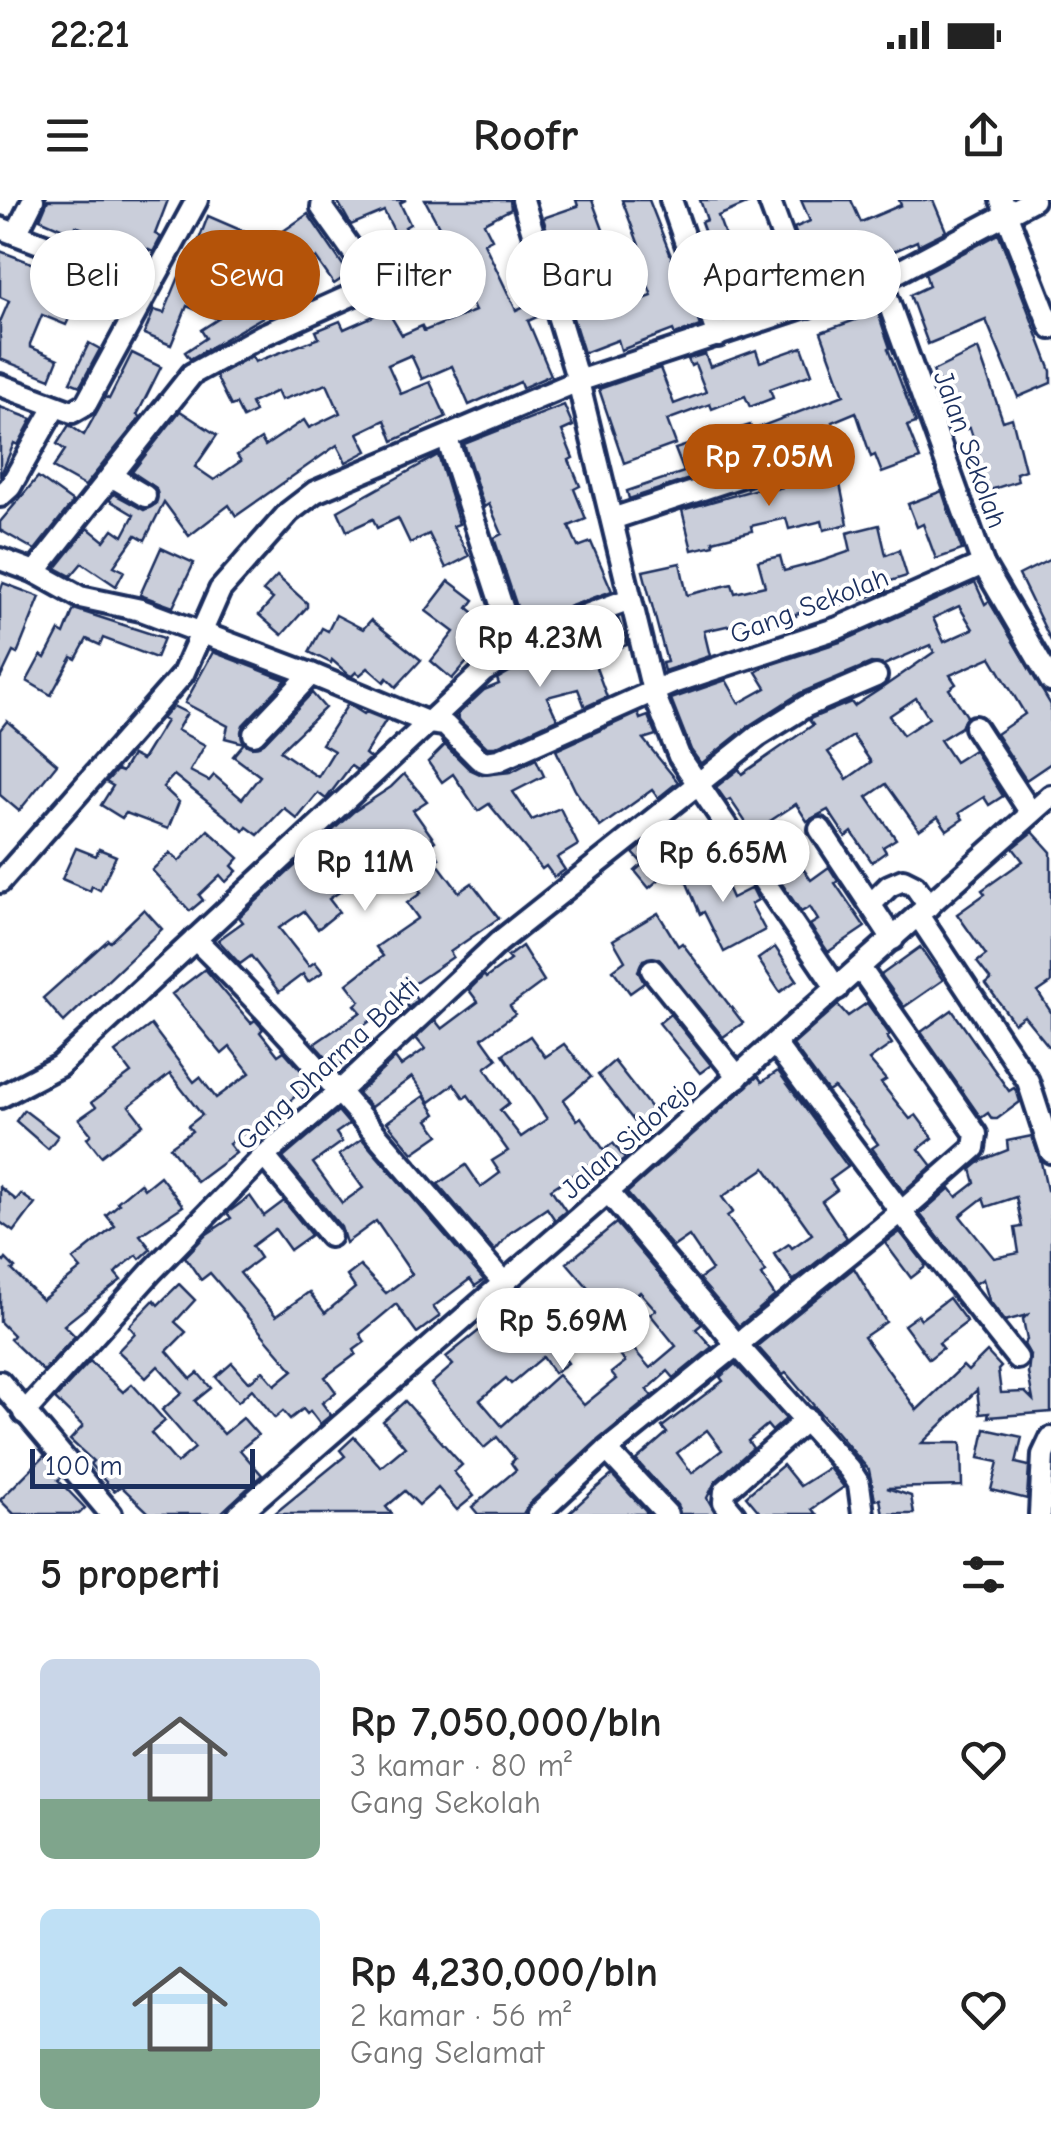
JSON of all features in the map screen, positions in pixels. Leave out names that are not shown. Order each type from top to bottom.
[{"type":"street","points":[[8,231],[33,200]]},
{"type":"street","points":[[155,277],[198,200]]},
{"type":"street","points":[[35,572],[192,374],[263,335],[370,287],[371,277],[322,208],[323,200]]},
{"type":"street","points":[[523,200],[578,381],[653,691],[670,739],[837,989]]},
{"type":"street","points":[[671,200],[718,336]]},
{"type":"street","points":[[769,200],[780,230]]},
{"type":"street","points":[[901,269],[1004,207],[1033,200]]},
{"type":"street","points":[[1004,207],[1051,328]]},
{"type":"street","points":[[0,385],[76,412],[92,398],[132,320]]},
{"type":"street","points":[[0,882],[183,674],[220,590],[300,502],[315,492],[578,381],[766,320]]},
{"type":"street","name":"Jalan Sekolah","points":[[895,320],[982,564],[1051,681]]},
{"type":"street","points":[[0,496],[10,488],[55,407]]},
{"type":"street","points":[[447,438],[516,650]]},
{"type":"street","points":[[612,519],[828,448]]},
{"type":"street","points":[[111,476],[145,496]]},
{"type":"street","points":[[2,562],[35,572],[80,597],[141,610],[202,632],[429,723]]},
{"type":"street","name":"Gang Sekolah","points":[[429,723],[445,725],[479,760],[492,762],[653,691],[838,628],[982,564]]},
{"type":"street","points":[[0,1097],[13,1087],[52,1072],[484,671],[568,622],[630,598]]},
{"type":"street","points":[[254,734],[311,674]]},
{"type":"street","name":"Gang Dharma Bakti","points":[[24,1413],[264,1156],[341,1090],[498,942],[696,783],[783,719],[876,676]]},
{"type":"street","points":[[976,727],[1031,813]]},
{"type":"street","name":"Jalan Sidorejo","points":[[238,1514],[608,1192],[1051,796]]},
{"type":"street","points":[[820,829],[893,939]]},
{"type":"street","points":[[871,904],[889,886],[904,880],[915,886],[924,910],[1020,1067],[1049,1139]]},
{"type":"street","points":[[194,938],[341,1090],[398,1164],[504,1282]]},
{"type":"street","points":[[538,1514],[608,1450],[974,1148],[976,1134],[860,968]]},
{"type":"street","points":[[652,970],[738,1077]]},
{"type":"street","points":[[775,1044],[901,1212],[1018,1358]]},
{"type":"street","points":[[264,1156],[330,1236]]},
{"type":"street","points":[[608,1192],[859,1484],[863,1514]]},
{"type":"street","points":[[0,1382],[105,1512]]},
{"type":"street","points":[[734,1514],[724,1502],[725,1491],[807,1419]]},
{"type":"street","points":[[1040,1514],[1043,1455],[1051,1438]]},
{"type":"street","points":[[608,1450],[667,1514]]},
{"type":"building","points":[[48,200],[168,200],[155,234],[155,230],[86,230],[76,226],[65,230],[40,219]]},
{"type":"building","points":[[337,200],[406,200],[400,203],[410,224],[407,230],[394,230],[384,211],[351,225]]},
{"type":"building","points":[[425,200],[510,200],[511,209],[484,223],[492,239],[486,242],[486,230],[441,230]]},
{"type":"building","points":[[576,200],[592,200],[603,230],[547,230],[543,218],[578,206]]},
{"type":"building","points":[[622,200],[649,200],[668,248],[668,320],[698,320],[700,326],[675,335],[673,330],[621,350],[618,340],[584,353],[574,320],[648,320],[648,297],[652,296],[648,285],[648,230],[633,230]]},
{"type":"building","points":[[700,200],[756,200],[718,216],[723,230],[704,230],[701,222],[707,220]]},
{"type":"building","points":[[801,200],[851,200],[861,222],[901,205],[899,200],[933,200],[946,231],[918,245],[917,241],[901,248],[901,230],[795,230],[810,221]]},
{"type":"building","points":[[308,214],[319,230],[285,230]]},
{"type":"building","points":[[208,216],[240,230],[203,230]]},
{"type":"building","points":[[320,232],[340,261],[340,280],[334,284],[320,264]]},
{"type":"building","points":[[999,234],[1051,371],[1051,383],[1018,397],[986,320],[928,344],[910,295],[929,286],[925,273]]},
{"type":"building","points":[[486,247],[506,289],[506,320],[530,320],[551,375],[522,388],[520,382],[469,405],[452,366],[422,379],[411,355],[388,365],[401,394],[430,382],[446,417],[393,441],[385,420],[358,433],[367,451],[346,462],[337,445],[236,516],[229,505],[189,536],[164,502],[145,540],[136,535],[114,566],[124,571],[116,586],[82,563],[71,576],[56,568],[88,528],[104,541],[113,529],[123,536],[134,515],[109,500],[114,494],[144,510],[156,504],[156,488],[132,472],[180,411],[217,435],[195,467],[214,480],[241,461],[237,455],[261,439],[265,446],[304,420],[309,428],[340,413],[327,384],[281,400],[277,391],[251,403],[255,412],[243,418],[236,404],[231,406],[216,376],[252,356],[255,362],[319,338],[316,331],[340,321],[344,329],[364,320],[393,320],[402,335],[422,326],[424,331],[452,320],[486,320]]},
{"type":"building","points":[[0,251],[30,262],[30,320],[40,320],[30,347],[58,359],[50,379],[0,359],[0,322],[9,301],[0,297]]},
{"type":"building","points":[[175,286],[175,320],[181,320],[171,345],[144,334],[150,320],[155,320],[155,310],[164,313]]},
{"type":"building","points":[[216,320],[258,320],[190,359],[185,352],[206,338],[201,330]]},
{"type":"building","points":[[855,320],[880,320],[916,423],[907,426],[920,459],[882,473],[875,455],[871,457],[856,412],[832,422],[837,436],[825,434],[629,499],[627,491],[684,472],[675,449],[750,425],[752,430],[844,395],[821,332]]},
{"type":"building","points":[[89,343],[100,349],[80,386],[70,382]]},
{"type":"building","points":[[802,347],[812,374],[770,389],[773,398],[750,407],[745,396],[667,420],[676,444],[624,463],[599,389],[660,368],[674,404],[706,392],[695,364],[691,366],[688,359],[705,354],[710,367],[756,350],[760,362]]},
{"type":"building","points":[[978,349],[1003,421],[1012,418],[1025,470],[1016,473],[1018,481],[984,492],[974,461],[980,459],[970,428],[967,429],[948,387],[942,390],[933,371]]},
{"type":"building","points":[[132,353],[161,367],[137,415],[141,417],[85,486],[53,468],[65,450],[57,444],[69,425],[84,435],[105,397],[109,399]]},
{"type":"building","points":[[564,405],[573,426],[562,431],[580,486],[574,489],[586,519],[569,526],[578,547],[591,542],[612,591],[563,609],[525,631],[494,538],[502,534],[489,504],[484,507],[464,444]]},
{"type":"building","points":[[0,407],[32,419],[18,445],[14,443],[0,477]]},
{"type":"building","points":[[438,455],[459,524],[453,526],[469,556],[446,568],[429,534],[410,543],[398,518],[377,528],[373,519],[347,531],[338,511]]},
{"type":"building","points":[[835,459],[848,524],[824,530],[822,521],[789,529],[786,518],[751,526],[752,531],[692,550],[682,510],[774,484],[775,489],[824,477],[821,464]]},
{"type":"building","points":[[38,477],[73,502],[35,550],[0,530],[0,522]]},
{"type":"building","points":[[942,491],[962,550],[936,559],[923,524],[917,527],[908,504]]},
{"type":"building","points":[[879,525],[886,555],[899,550],[907,576],[884,583],[887,591],[830,609],[829,606],[795,614],[772,623],[773,626],[751,631],[749,621],[704,631],[710,656],[664,671],[662,663],[667,662],[643,571],[680,563],[687,595],[732,584],[735,593],[765,586],[758,561],[780,556],[784,571],[819,562],[851,551],[847,533]]},
{"type":"building","points":[[161,548],[194,563],[173,607],[140,595]]},
{"type":"building","points":[[1051,559],[1051,641],[1019,575]]},
{"type":"building","points":[[277,576],[307,603],[282,635],[259,615],[273,599],[263,591]]},
{"type":"building","points":[[449,581],[474,600],[468,608],[495,630],[452,679],[431,661],[454,632],[426,611]]},
{"type":"building","points":[[975,582],[985,604],[989,601],[1051,705],[1051,763],[1026,780],[996,734],[1025,714],[991,657],[950,675],[956,684],[949,689],[967,716],[961,727],[940,740],[955,762],[974,750],[1003,796],[989,805],[984,797],[959,813],[963,819],[947,830],[938,817],[919,830],[886,784],[867,797],[896,839],[883,847],[886,852],[872,862],[852,832],[846,837],[828,810],[807,821],[796,804],[770,821],[811,880],[829,867],[838,881],[835,883],[865,927],[828,952],[810,925],[818,920],[810,907],[801,912],[749,835],[753,833],[730,799],[726,801],[716,787],[739,769],[742,774],[813,725],[809,720],[812,718],[851,702],[854,706],[882,688],[934,652],[930,645],[884,665],[871,663],[800,693],[750,725],[701,764],[691,750],[671,699],[726,680],[739,703],[766,688],[756,672],[766,666],[843,641]],"holes":[[[959,606],[973,629],[944,642],[933,618]],[[916,698],[929,718],[903,735],[889,716]],[[853,736],[871,762],[847,779],[828,752]]]},
{"type":"building","points":[[3,583],[40,597],[17,654],[13,652],[0,679],[0,592]]},
{"type":"building","points":[[74,609],[164,638],[156,658],[103,638],[100,645],[87,639],[51,695],[27,681],[59,631],[64,634]]},
{"type":"building","points":[[336,615],[363,629],[371,620],[421,660],[396,687],[368,668],[360,675],[349,675],[332,660],[331,663],[309,652],[322,628],[328,631]]},
{"type":"building","points":[[618,618],[627,645],[592,657],[607,697],[585,707],[578,689],[547,697],[557,719],[495,747],[487,747],[460,721],[457,715],[484,690],[499,684],[497,679],[594,642],[589,629]]},
{"type":"building","points":[[213,652],[286,680],[243,725],[244,743],[225,738],[228,726],[185,703]]},
{"type":"building","points":[[312,693],[325,708],[280,751],[318,777],[334,751],[322,744],[348,704],[364,714],[386,720],[365,754],[370,758],[357,770],[351,766],[326,799],[318,793],[297,819],[284,808],[258,835],[247,827],[244,831],[174,775],[163,787],[179,802],[168,829],[126,813],[122,818],[101,805],[113,786],[106,782],[117,770],[122,772],[132,755],[142,760],[166,721],[162,719],[173,706],[187,713],[177,730],[205,745],[190,771],[209,781],[214,775],[242,799],[260,776],[233,756],[244,743],[252,747],[264,743]]},
{"type":"building","points":[[638,713],[640,719],[648,716],[656,735],[643,739],[678,782],[658,798],[652,790],[600,827],[575,790],[556,750]]},
{"type":"building","points":[[7,721],[57,764],[19,811],[0,795],[0,730]]},
{"type":"building","points":[[441,741],[469,769],[482,775],[511,772],[536,759],[544,776],[513,792],[532,820],[560,808],[578,845],[557,858],[565,870],[554,877],[546,866],[542,869],[489,804],[478,811],[453,774],[442,782],[428,762],[444,746]]},
{"type":"building","points":[[404,774],[427,801],[413,810],[435,841],[430,845],[439,858],[435,860],[459,892],[472,883],[499,918],[408,988],[417,1000],[409,1008],[401,998],[362,1027],[372,1040],[336,1068],[314,1044],[361,1012],[355,1005],[360,1001],[347,984],[383,956],[376,947],[418,918],[407,903],[421,893],[389,840],[370,853],[363,842],[343,856],[352,870],[336,885],[341,891],[329,899],[339,912],[318,929],[304,911],[279,928],[309,966],[315,962],[323,972],[308,982],[303,974],[279,992],[251,956],[240,964],[218,940],[243,922],[239,917],[298,863],[324,845],[321,841],[353,812]]},
{"type":"building","points":[[208,830],[239,858],[232,866],[237,871],[226,882],[220,875],[199,895],[203,900],[190,911],[152,870],[170,853],[179,861]]},
{"type":"building","points":[[1033,832],[1051,852],[1051,983],[1038,992],[1051,1012],[1051,1049],[1024,1016],[1014,1023],[986,984],[991,980],[977,962],[986,955],[957,914],[985,894],[982,890],[1023,861],[1013,848]]},
{"type":"building","points":[[656,834],[670,851],[659,860],[668,872],[649,888],[635,871],[643,864],[633,853]]},
{"type":"building","points":[[76,848],[96,856],[99,849],[116,856],[100,890],[92,886],[90,891],[62,879]]},
{"type":"building","points":[[713,856],[732,898],[752,888],[758,900],[751,904],[765,930],[724,952],[704,912],[700,914],[682,871]]},
{"type":"building","points":[[144,909],[162,929],[64,1022],[43,998]]},
{"type":"building","points":[[658,913],[678,946],[682,943],[743,1023],[723,1037],[658,958],[643,960],[638,971],[644,983],[630,993],[613,970],[625,961],[613,940]]},
{"type":"building","points":[[522,946],[544,981],[510,1006],[515,1014],[482,1038],[497,1059],[485,1068],[509,1103],[500,1110],[521,1137],[547,1119],[503,1054],[530,1036],[545,1057],[564,1044],[591,1077],[563,1100],[577,1120],[581,1117],[604,1150],[613,1143],[625,1159],[598,1180],[588,1165],[551,1189],[566,1211],[555,1220],[547,1208],[510,1233],[495,1251],[438,1184],[466,1165],[481,1187],[500,1173],[492,1161],[508,1151],[468,1095],[464,1098],[454,1084],[430,1102],[412,1077],[371,1107],[358,1093],[395,1058],[401,1066],[425,1049],[416,1038],[435,1020],[442,1029],[478,1002],[469,990],[484,975],[486,978],[510,960],[507,957]]},
{"type":"building","points":[[775,947],[797,980],[780,992],[758,959]]},
{"type":"building","points":[[920,947],[943,980],[904,1007],[881,975]]},
{"type":"building","points":[[205,969],[251,1023],[255,1020],[263,1029],[260,1032],[278,1055],[284,1051],[312,1083],[252,1131],[229,1144],[236,1153],[197,1182],[170,1147],[192,1131],[188,1126],[202,1115],[170,1074],[129,1106],[143,1124],[101,1156],[79,1119],[96,1107],[92,1102],[131,1073],[115,1052],[151,1025],[194,1082],[200,1077],[216,1098],[250,1073],[230,1047],[222,1054],[172,994]]},
{"type":"building","points":[[867,1003],[892,1044],[869,1060],[886,1080],[881,1083],[910,1119],[916,1115],[933,1138],[919,1149],[932,1166],[903,1192],[872,1148],[878,1144],[856,1114],[834,1088],[828,1092],[793,1045],[838,1005],[848,1016]]},
{"type":"building","points":[[952,1010],[1009,1091],[1014,1088],[1017,1092],[1020,1102],[997,1119],[988,1113],[981,1118],[921,1032]]},
{"type":"building","points":[[670,1014],[711,1065],[700,1073],[659,1023]]},
{"type":"building","points":[[614,1061],[654,1112],[637,1125],[598,1075]]},
{"type":"building","points":[[778,1071],[848,1167],[830,1180],[837,1190],[822,1201],[847,1238],[793,1281],[774,1254],[789,1244],[792,1248],[812,1234],[765,1168],[722,1197],[733,1212],[727,1216],[766,1272],[761,1275],[775,1296],[739,1326],[699,1279],[712,1270],[689,1236],[673,1247],[627,1193],[758,1076],[762,1082]]},
{"type":"building","points":[[424,1096],[436,1114],[428,1120],[439,1135],[413,1153],[387,1122]]},
{"type":"building","points":[[24,1110],[58,1136],[48,1149],[16,1121]]},
{"type":"building","points":[[338,1111],[349,1124],[336,1133],[342,1142],[313,1163],[342,1203],[363,1188],[339,1155],[362,1139],[484,1280],[475,1286],[470,1279],[433,1307],[440,1316],[417,1333],[396,1304],[360,1334],[365,1342],[354,1350],[356,1354],[325,1377],[336,1392],[322,1403],[331,1415],[320,1424],[310,1411],[307,1414],[303,1409],[290,1419],[283,1411],[275,1418],[252,1389],[238,1402],[216,1377],[232,1363],[249,1382],[263,1371],[275,1385],[293,1370],[210,1273],[201,1280],[185,1257],[207,1234],[231,1218],[227,1213],[250,1196],[264,1216],[284,1201],[311,1235],[290,1250],[275,1229],[252,1246],[260,1258],[240,1273],[276,1316],[309,1292],[325,1313],[355,1288],[347,1276],[360,1266],[386,1293],[412,1274],[376,1221],[346,1243],[341,1227],[283,1158]]},
{"type":"building","points":[[1032,1136],[1047,1190],[1051,1189],[1051,1412],[988,1417],[989,1413],[980,1414],[977,1390],[922,1443],[961,1443],[962,1486],[887,1488],[911,1496],[914,1514],[883,1514],[880,1499],[875,1500],[869,1470],[786,1373],[783,1375],[757,1346],[854,1268],[886,1322],[864,1337],[917,1410],[963,1366],[968,1371],[987,1352],[1001,1367],[1001,1393],[1025,1392],[1033,1400],[1028,1373],[1030,1355],[1024,1344],[1027,1340],[1023,1319],[1027,1315],[1005,1321],[989,1300],[983,1279],[975,1284],[920,1214],[950,1188],[957,1197],[975,1183],[971,1169],[1008,1150],[1007,1141]],"holes":[[[1016,1197],[1022,1227],[1015,1228],[1019,1253],[994,1258],[960,1216],[983,1198],[986,1207]]]},
{"type":"building","points":[[160,1176],[183,1206],[140,1235],[151,1249],[119,1269],[115,1273],[121,1280],[64,1325],[75,1336],[43,1371],[10,1339],[13,1335],[0,1322],[0,1259],[6,1259],[42,1300],[81,1269],[73,1260],[115,1226],[106,1215],[117,1202],[140,1183],[144,1189]]},
{"type":"building","points":[[0,1187],[16,1200],[21,1194],[35,1204],[14,1232],[0,1222]]},
{"type":"building","points":[[616,1223],[702,1324],[696,1329],[712,1347],[674,1378],[668,1371],[647,1390],[652,1396],[598,1440],[523,1514],[478,1514],[472,1507],[516,1470],[511,1463],[515,1459],[497,1437],[484,1448],[431,1384],[453,1365],[446,1357],[500,1314],[496,1308],[505,1300],[517,1316],[534,1302],[546,1317],[555,1309],[573,1331],[555,1345],[568,1363],[554,1373],[543,1357],[511,1384],[506,1378],[480,1400],[502,1426],[558,1375],[584,1405],[616,1379],[611,1373],[625,1362],[619,1354],[630,1345],[650,1368],[676,1346],[650,1314],[656,1310],[640,1292],[620,1309],[606,1292],[598,1299],[567,1263]]},
{"type":"building","points":[[900,1232],[925,1264],[911,1278],[885,1243]]},
{"type":"building","points":[[179,1284],[195,1300],[175,1322],[186,1332],[167,1351],[191,1379],[198,1373],[211,1388],[195,1401],[224,1434],[243,1418],[258,1435],[240,1450],[262,1475],[220,1514],[150,1514],[121,1486],[114,1491],[90,1464],[93,1461],[70,1440],[83,1426],[55,1399],[90,1361],[123,1392],[132,1384],[165,1421],[151,1433],[177,1463],[195,1448],[162,1410],[182,1393],[158,1366],[146,1378],[118,1351],[135,1333],[129,1326],[154,1300],[158,1305]]},
{"type":"building","points":[[949,1298],[967,1322],[939,1343],[943,1348],[929,1359],[904,1325],[918,1315],[921,1319]]},
{"type":"building","points":[[735,1364],[786,1419],[772,1431],[767,1425],[748,1441],[753,1448],[715,1482],[707,1498],[716,1514],[680,1514],[677,1505],[636,1460],[667,1433],[662,1427],[723,1381],[720,1377]],"holes":[[[707,1430],[722,1450],[692,1473],[677,1453]]]},
{"type":"building","points":[[405,1401],[462,1465],[454,1472],[474,1496],[457,1510],[438,1488],[419,1505],[405,1491],[386,1507],[392,1514],[274,1514],[345,1456],[340,1450],[354,1437],[381,1467],[405,1447],[383,1421]]},
{"type":"building","points":[[985,1429],[1022,1437],[1016,1463],[1029,1466],[1027,1499],[991,1490],[998,1462],[979,1458]]},
{"type":"building","points":[[44,1456],[62,1477],[58,1480],[85,1508],[79,1514],[14,1514],[0,1500]]},
{"type":"building","points":[[783,1465],[800,1486],[829,1468],[844,1487],[812,1509],[816,1514],[761,1514],[746,1496]]},
{"type":"building","points":[[612,1475],[648,1514],[568,1514],[594,1490]]}]
